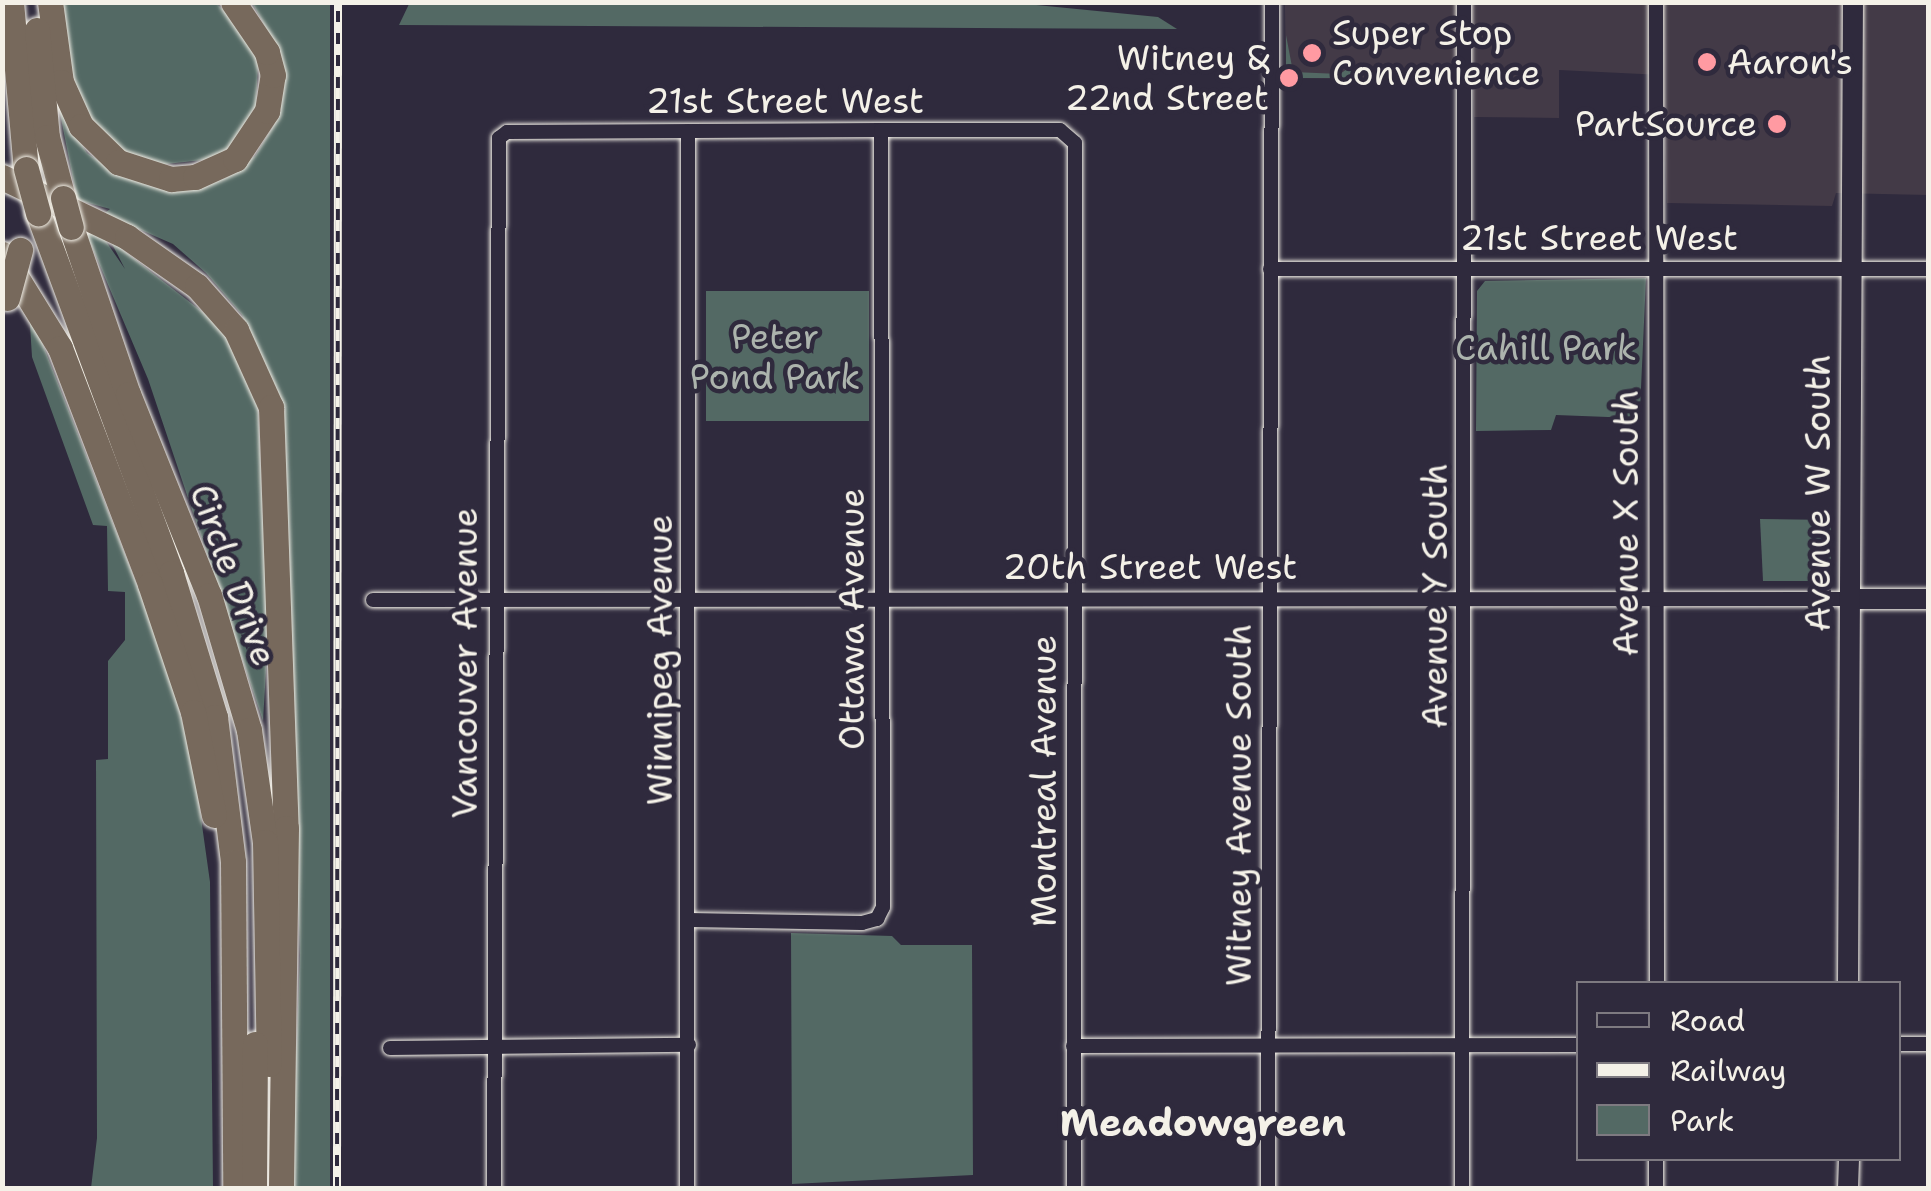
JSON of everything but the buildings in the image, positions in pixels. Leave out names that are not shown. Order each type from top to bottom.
[{"type":"highway","name":"Circle Drive","points":[[11,2],[16,170],[205,677],[231,821],[235,1188]]},
{"type":"highway","name":"Circle Drive","points":[[38,2],[43,108],[71,227],[223,638],[254,755],[266,858],[270,1188]]},
{"type":"highway","points":[[50,2],[61,82],[81,126],[129,168],[182,179],[214,171],[244,151],[271,100],[273,75],[263,40],[233,2]]},
{"type":"highway","points":[[16,170],[127,237],[198,286],[236,330],[271,406],[286,828],[281,1188]]},
{"type":"highway","points":[[5,301],[12,252],[31,210]]},
{"type":"highway","points":[[12,252],[60,348],[185,682],[230,923]]},
{"type":"highway","points":[[254,1188],[266,858]]},
{"type":"main road","name":"Avenue W South","points":[[1848,981],[1852,2]]},
{"type":"main road","name":"20th Street West","points":[[1849,599],[1928,599]]},
{"type":"main road","points":[[1848,1161],[1848,1188]]},
{"type":"street","name":"Witney Avenue South","points":[[1268,1188],[1272,2]]},
{"type":"street","name":"Avenue Y South","points":[[1462,1188],[1464,2]]},
{"type":"street","name":"Avenue X South","points":[[1656,2],[1656,981]]},
{"type":"street","name":"21st Street West","points":[[499,138],[507,132],[688,131],[882,130],[1072,135]]},
{"type":"street","name":"Ottawa Avenue","points":[[689,920],[877,918],[883,906],[882,130]]},
{"type":"street","name":"Winnipeg Avenue","points":[[687,1188],[691,602],[688,131]]},
{"type":"street","name":"Montreal Avenue","points":[[1072,135],[1074,1188]]},
{"type":"street","name":"Vancouver Avenue","points":[[494,1188],[499,138]]},
{"type":"street","name":"21st Street West","points":[[1270,269],[1928,268]]},
{"type":"street","name":"20th Street West","points":[[373,600],[1849,599]]},
{"type":"street","points":[[1901,1044],[1928,1044]]},
{"type":"street","points":[[390,1048],[689,1045]]},
{"type":"street","points":[[1073,1046],[1576,1045]]},
{"type":"street","points":[[1656,1161],[1656,1188]]},
{"type":"shaded area","points":[[1285,3],[1928,3],[1928,195],[1836,193],[1832,206],[1667,203],[1662,75],[1559,70],[1559,118],[1474,117],[1473,80],[1286,78]]},
{"type":"green space","points":[[215,2],[245,31],[258,64],[256,106],[231,146],[212,159],[157,165],[122,151],[93,124],[75,90],[61,3]]},
{"type":"green space","points":[[410,2],[1005,2],[1158,17],[1177,29],[399,25]]},
{"type":"green space","points":[[252,3],[330,3],[330,1188],[291,1188],[300,955],[282,404],[242,315],[206,273],[173,244],[104,214],[110,209],[77,200],[59,108],[87,153],[118,174],[157,188],[192,189],[226,178],[255,156],[274,125],[283,89],[281,54]]},
{"type":"green space","points":[[1286,35],[1293,72],[1340,74],[1354,64],[1354,78],[1286,78]]},
{"type":"green space","points":[[84,228],[103,237],[125,269],[110,240],[222,327],[258,408],[268,636],[263,721],[148,379]]},
{"type":"green space","name":"Cahill Park","points":[[1646,278],[1640,410],[1634,418],[1556,415],[1551,430],[1476,431],[1477,291],[1485,281]]},
{"type":"green space","name":"Peter Pond Park","points":[[706,291],[869,291],[869,421],[706,421]]},
{"type":"green space","points":[[29,309],[167,662],[194,768],[210,882],[213,1188],[91,1188],[97,1138],[96,760],[108,759],[108,661],[125,640],[125,592],[108,591],[107,526],[93,525],[32,357]]},
{"type":"green space","points":[[1760,519],[1831,520],[1831,574],[1822,581],[1763,581]]},
{"type":"green space","points":[[791,933],[892,936],[901,945],[972,945],[973,1175],[792,1184]]},
{"type":"railway","points":[[337,1188],[338,2]]},
{"type":"place","name":"Super Stop Convenience","points":[[1312,53]]},
{"type":"place","name":"Aaron's","points":[[1707,62]]},
{"type":"place","name":"Witney & 22nd Street","points":[[1289,78]]},
{"type":"place","name":"PartSource","points":[[1777,124]]},
{"type":"district","name":"Meadowgreen","points":[[1203,1123]]}]
